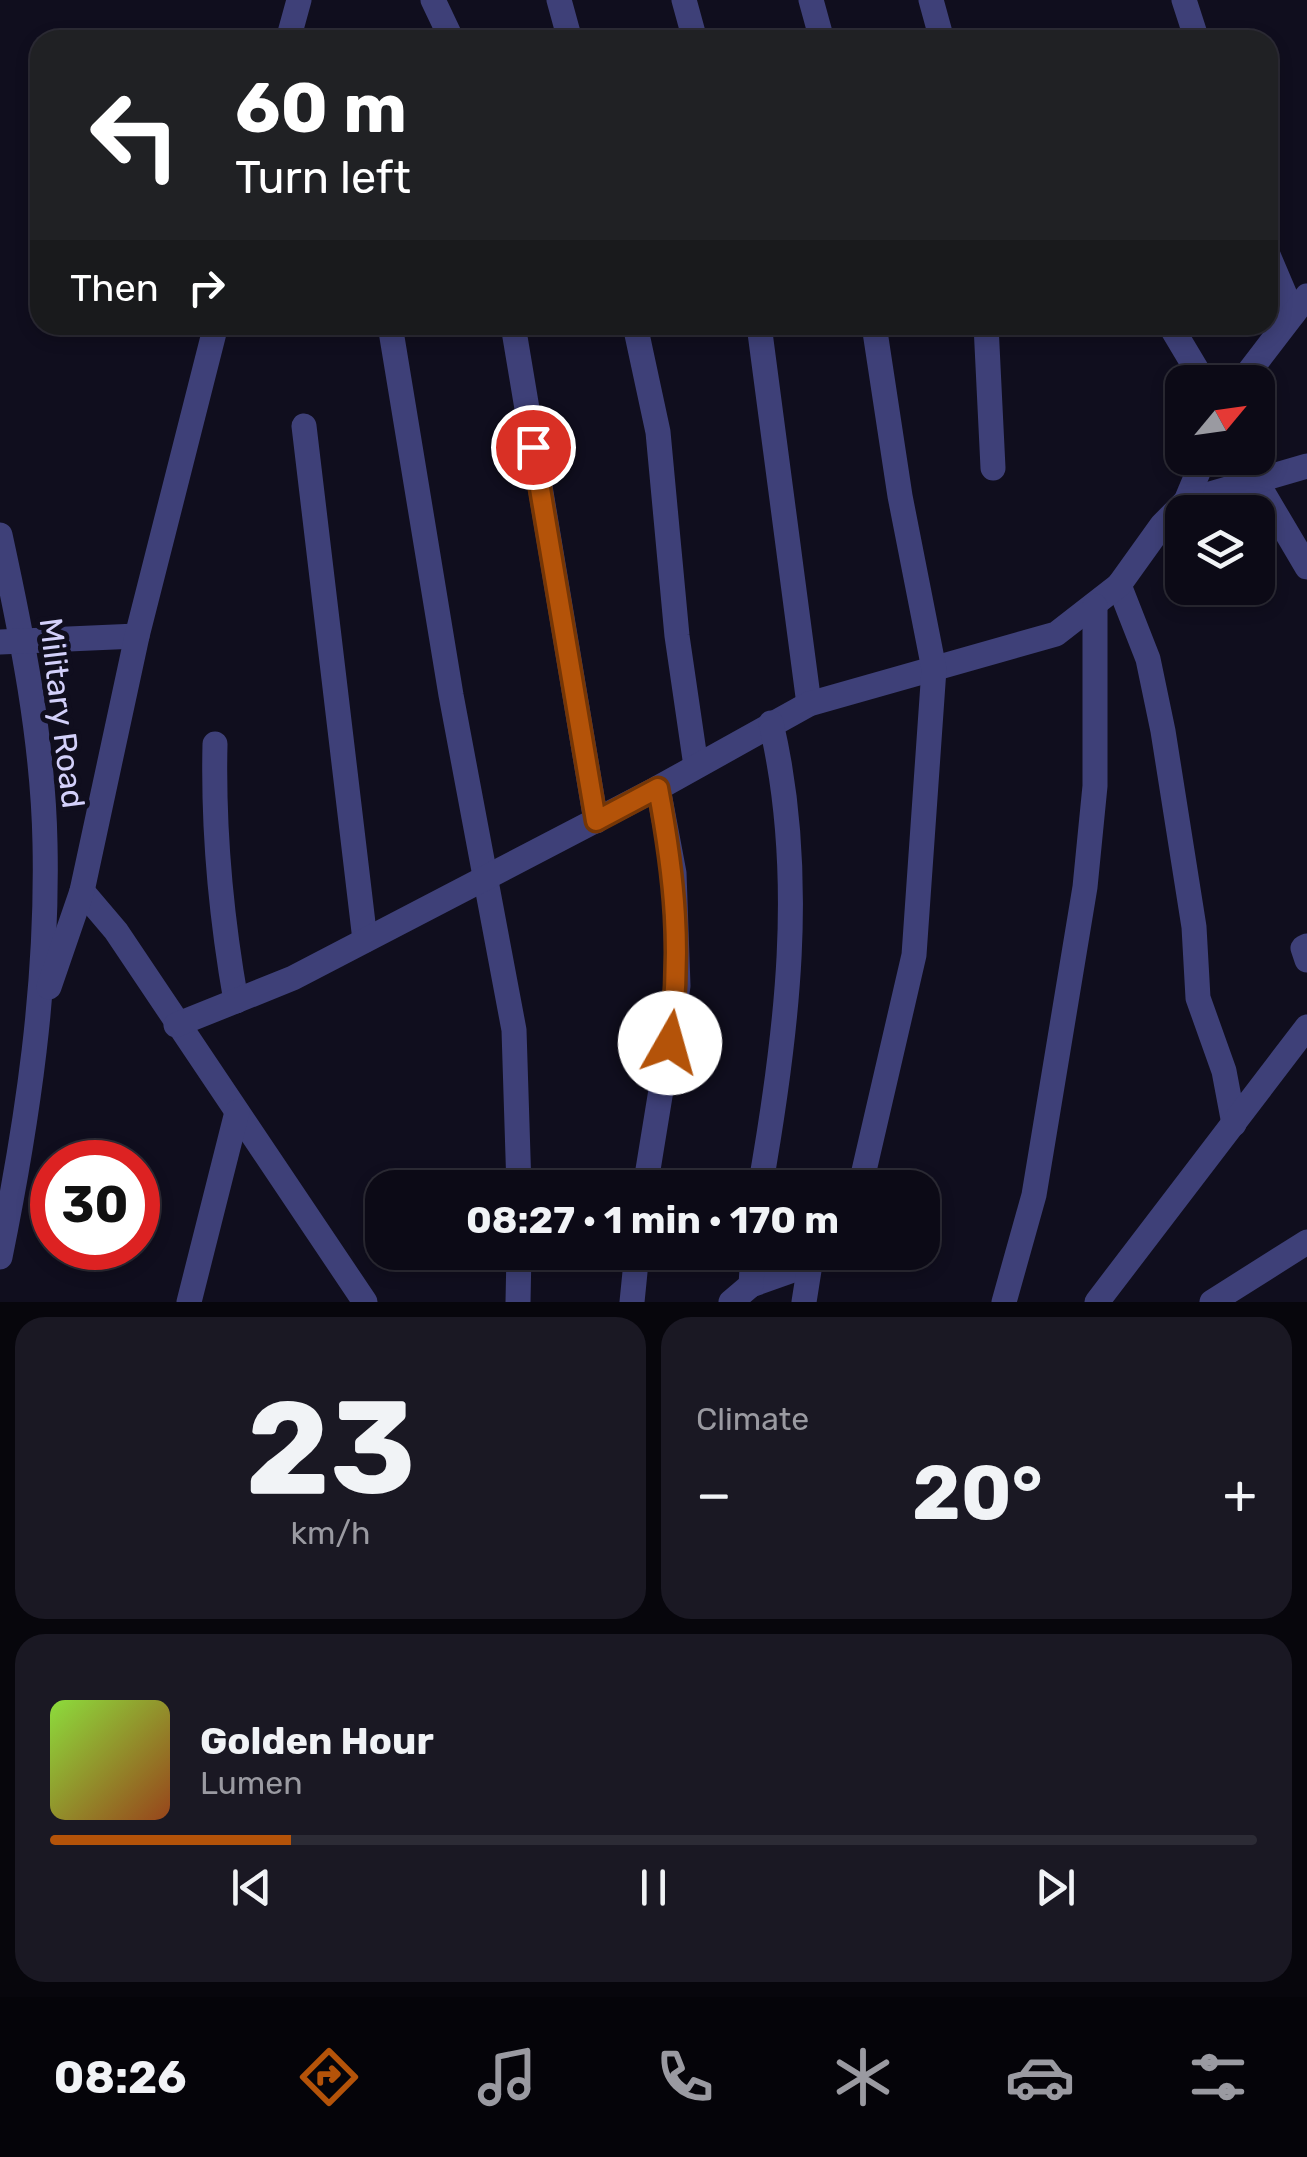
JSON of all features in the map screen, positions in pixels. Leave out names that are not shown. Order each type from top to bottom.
[{"type":"street","points":[[290,30],[298,0]]},
{"type":"street","points":[[433,0],[447,30]]},
{"type":"street","points":[[559,0],[567,30]]},
{"type":"street","points":[[684,0],[692,30]]},
{"type":"street","points":[[811,0],[819,30]]},
{"type":"street","points":[[931,0],[939,30]]},
{"type":"street","points":[[1184,0],[1194,30]]},
{"type":"street","points":[[1278,271],[1300,305],[1278,334]]},
{"type":"street","points":[[39,1015],[82,891],[137,636],[213,335]]},
{"type":"street","points":[[392,335],[451,695],[514,1030],[519,1170]]},
{"type":"street","points":[[515,335],[596,821]]},
{"type":"street","points":[[638,335],[658,432],[677,636],[696,766]]},
{"type":"street","points":[[759,335],[809,704]]},
{"type":"street","points":[[864,1170],[914,955],[934,669],[900,496],[876,335]]},
{"type":"street","points":[[987,335],[994,468]]},
{"type":"street","points":[[1176,335],[1194,365]]},
{"type":"street","points":[[1254,365],[1277,335]]},
{"type":"street","points":[[304,426],[365,940]]},
{"type":"street","points":[[1207,495],[1307,466]]},
{"type":"street","points":[[1256,481],[1307,567]]},
{"type":"street","points":[[176,1025],[293,978],[596,821],[809,704],[1056,634],[1119,585],[1165,522]]},
{"type":"street","name":"Military Road","points":[[0,536],[12,641],[45,840],[39,1015],[32,1087],[0,1256]]},
{"type":"street","points":[[1119,585],[1148,659],[1164,730],[1194,926],[1198,998],[1224,1071],[1234,1124]]},
{"type":"street","points":[[1004,1302],[1034,1194],[1085,887],[1095,786],[1094,606]]},
{"type":"street","points":[[12,641],[137,636]]},
{"type":"street","points":[[763,1170],[788,993],[791,927],[788,818],[771,723]]},
{"type":"street","points":[[215,744],[216,848],[236,1001]]},
{"type":"street","points":[[648,1170],[670,1043],[679,950],[674,873],[658,788]]},
{"type":"street","points":[[82,891],[116,931],[365,1302]]},
{"type":"street","points":[[1307,946],[1303,948],[1307,960]]},
{"type":"street","points":[[1098,1302],[1159,1216],[1307,1027]]},
{"type":"street","points":[[193,1299],[237,1112]]},
{"type":"street","points":[[1212,1302],[1307,1242]]},
{"type":"street","points":[[518,1270],[518,1302]]},
{"type":"street","points":[[632,1302],[635,1270]]},
{"type":"street","points":[[741,1293],[792,1270]]},
{"type":"street","points":[[804,1302],[814,1270]]},
{"type":"route","points":[[533,447],[596,821],[658,788],[674,873],[679,933],[678,986],[670,1043]]}]
